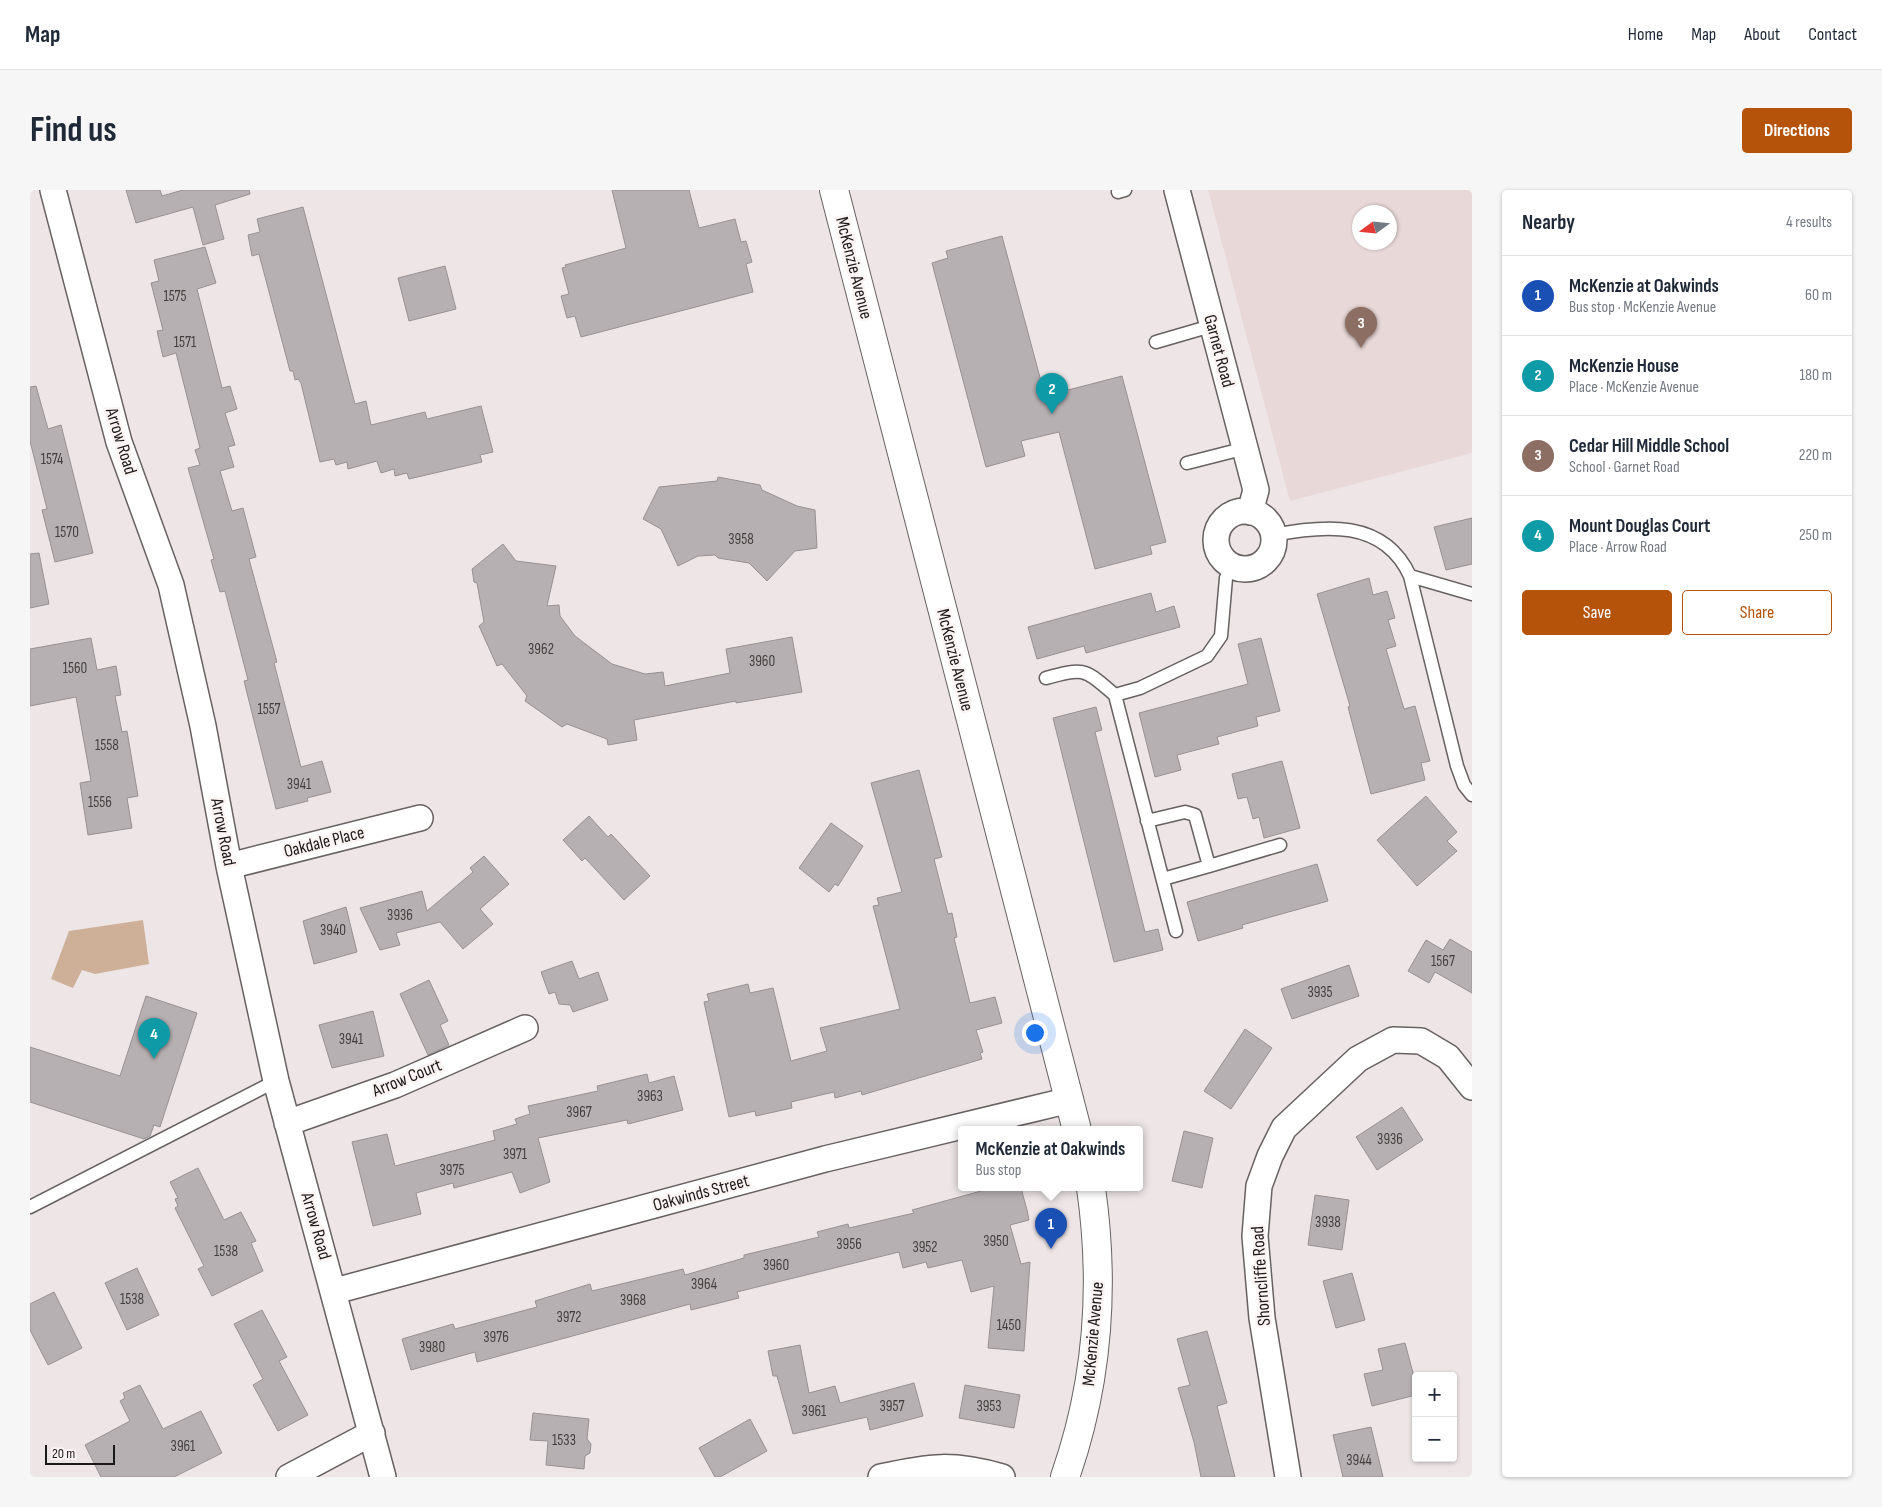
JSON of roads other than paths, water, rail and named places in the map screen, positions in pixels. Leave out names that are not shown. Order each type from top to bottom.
[{"type":"main road","name":"McKenzie Avenue","points":[[834,190],[1076,1126]]},
{"type":"main road","name":"McKenzie Avenue","points":[[1065,1477],[1083,1417],[1097,1335],[1098,1253],[1091,1191]]},
{"type":"street","name":"Arrow Road","points":[[53,190],[119,442],[171,585],[203,726],[229,866],[276,1081],[335,1291],[383,1477]]},
{"type":"street","name":"Garnet Road","points":[[1177,190],[1211,326],[1256,490],[1250,512]]},
{"type":"street","points":[[1250,512],[1266,520],[1273,535],[1271,554],[1265,562],[1249,569],[1232,566],[1219,553],[1216,536],[1219,527],[1232,514],[1250,512]]},
{"type":"street","name":"Oakdale Place","points":[[229,866],[420,818]]},
{"type":"street","name":"Arrow Court","points":[[287,1123],[395,1085],[525,1028]]},
{"type":"street","name":"Shorncliffe Road","points":[[1288,1477],[1262,1318],[1255,1236],[1259,1186],[1270,1156],[1284,1128],[1358,1059],[1393,1040],[1421,1041],[1448,1057],[1472,1087]]},
{"type":"street","name":"Oakwinds Street","points":[[962,1126],[1070,1100]]},
{"type":"street","name":"Oakwinds Street","points":[[335,1291],[825,1159],[958,1127]]},
{"type":"street","points":[[290,1477],[372,1434]]},
{"type":"street","points":[[881,1477],[931,1466],[948,1466],[964,1467],[1002,1477]]},
{"type":"lane","points":[[1156,342],[1211,326]]},
{"type":"lane","points":[[1187,462],[1246,448]]},
{"type":"lane","points":[[1273,535],[1331,527],[1375,536],[1406,565],[1457,766],[1464,785],[1472,795]]},
{"type":"lane","points":[[1115,695],[1140,688],[1207,656],[1221,636],[1226,578],[1232,566]]},
{"type":"lane","points":[[1410,576],[1472,594]]},
{"type":"lane","points":[[1046,678],[1068,672],[1087,672],[1115,695],[1176,930]]},
{"type":"lane","points":[[1148,822],[1185,812],[1195,815],[1209,866]]},
{"type":"lane","points":[[1163,879],[1280,846]]},
{"type":"lane","points":[[30,1207],[276,1081]]},
{"type":"place","name":"Cedar Hill Middle School","points":[[1361,348]]},
{"type":"place","name":"McKenzie House","points":[[1052,414]]},
{"type":"place","name":"Mount Douglas Court","points":[[154,1059]]},
{"type":"place","name":"McKenzie at Oakwinds","points":[[1051,1249]]}]
